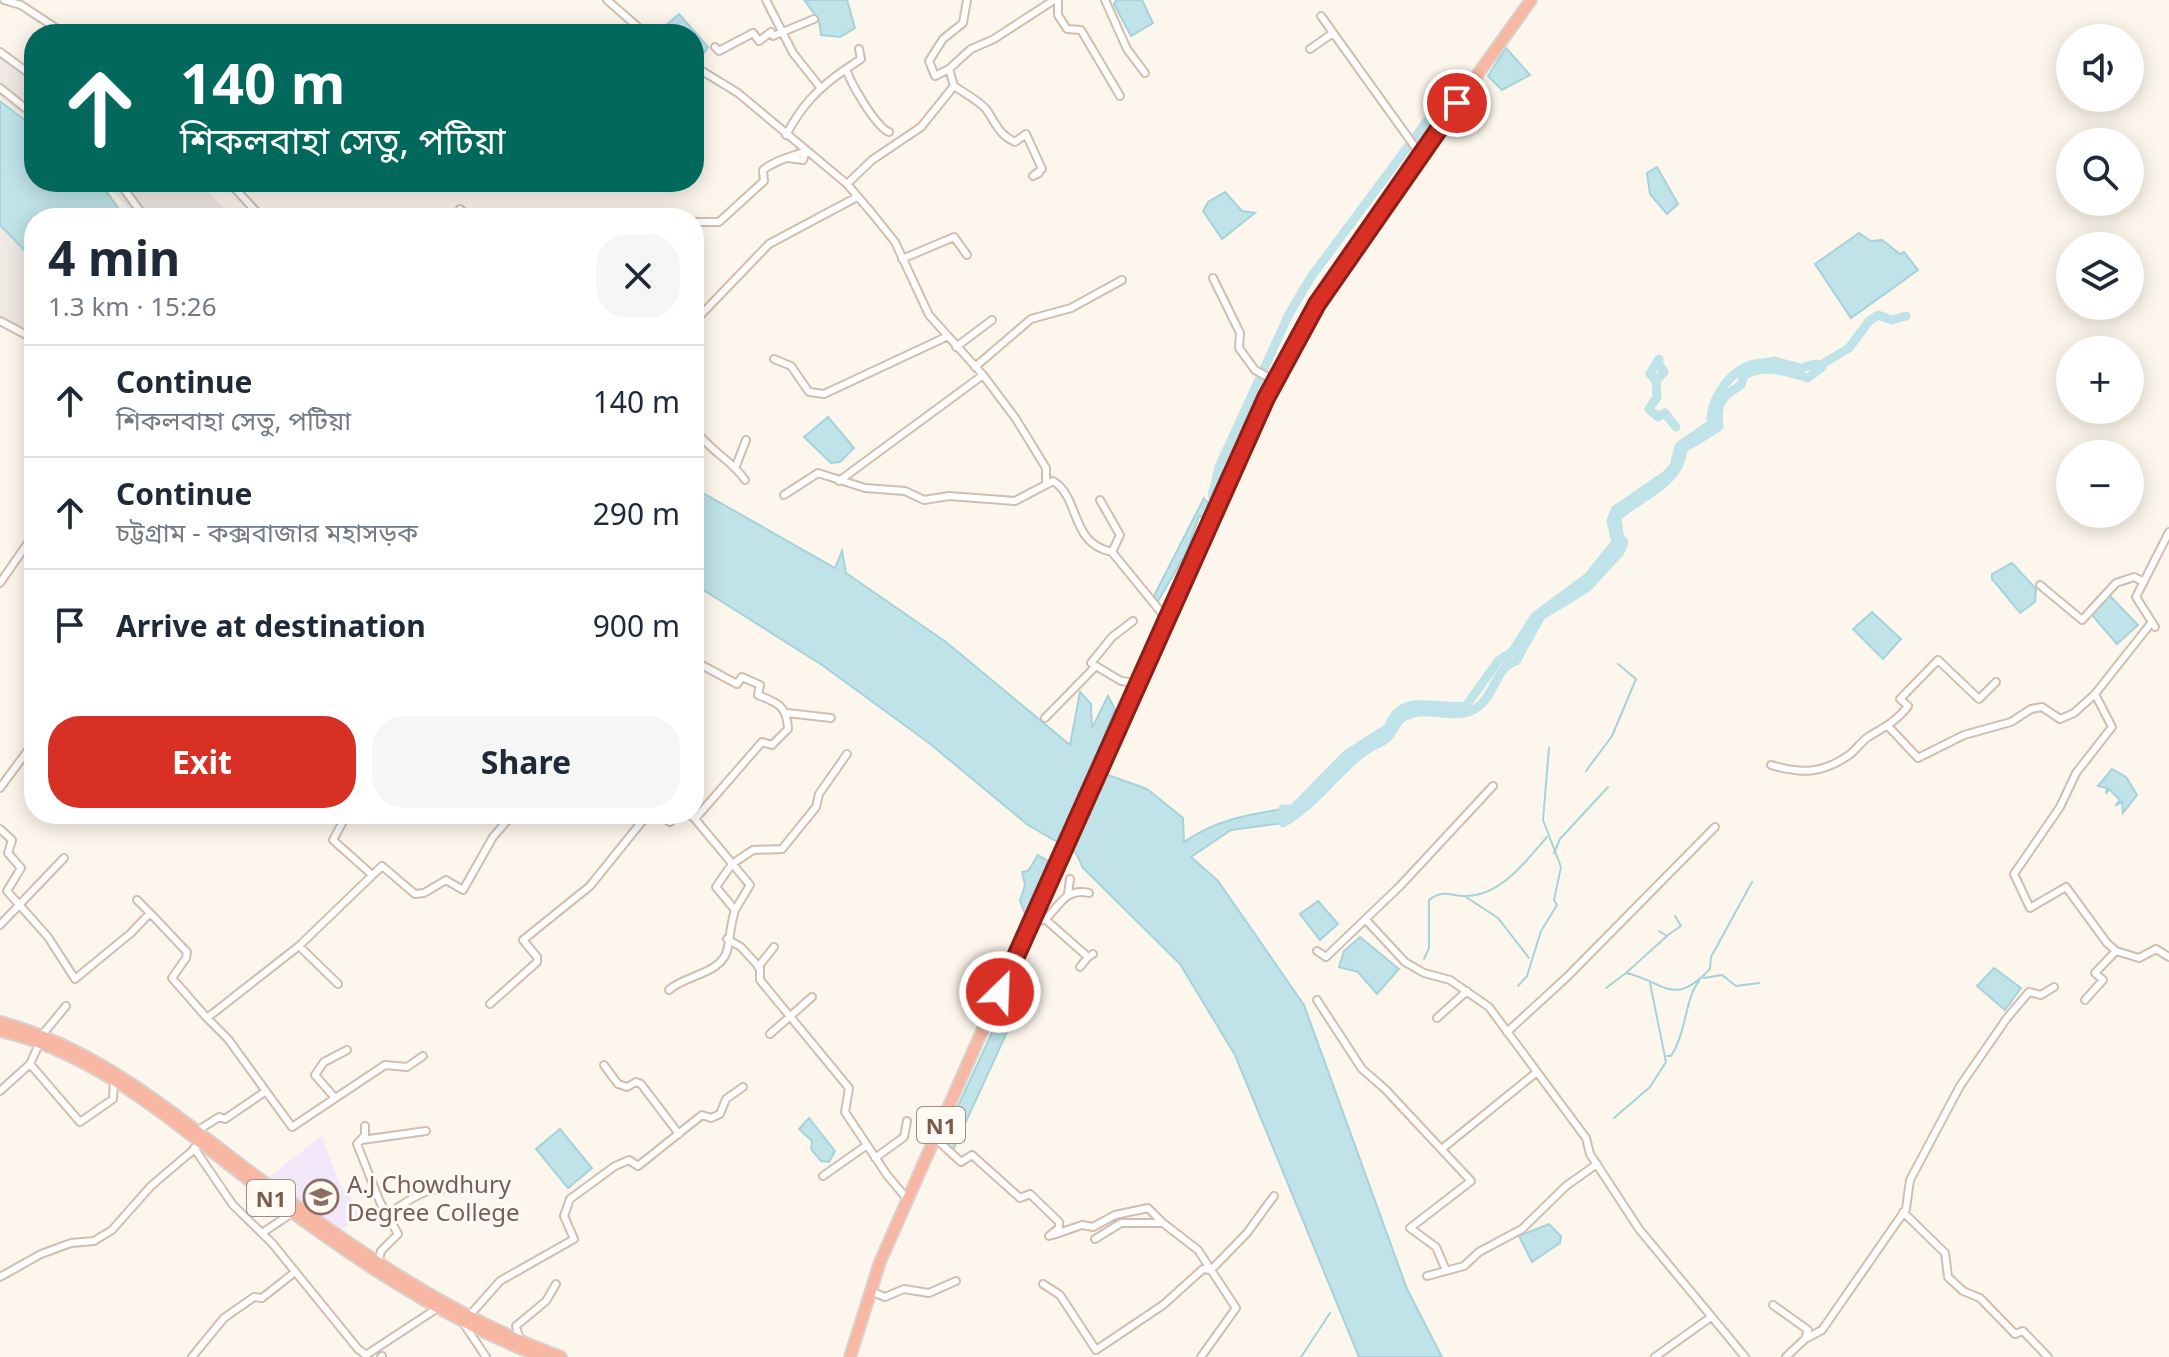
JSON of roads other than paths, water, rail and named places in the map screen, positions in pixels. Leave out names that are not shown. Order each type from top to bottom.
[{"type":"highway","name":"N1","points":[[852,1355],[870,1291],[908,1200],[1272,379],[1317,304],[1531,0]]},
{"type":"highway","name":"N1","points":[[0,1022],[116,1072],[378,1263],[466,1321],[542,1357]]},
{"type":"highway","name":"N1","points":[[0,1031],[41,1039],[114,1081],[292,1213],[436,1309],[561,1357]]},
{"type":"street","points":[[4,0],[21,5],[50,24]]},
{"type":"street","points":[[607,0],[635,24]]},
{"type":"street","points":[[766,0],[782,33],[820,87]]},
{"type":"street","points":[[967,0],[963,23],[943,39],[929,61],[935,76],[949,69],[971,49],[994,39],[1056,0],[1058,15],[1067,29],[1081,30],[1120,96]]},
{"type":"street","points":[[1105,0],[1127,49],[1145,73]]},
{"type":"street","points":[[1321,16],[1420,154]]},
{"type":"street","points":[[715,47],[719,51],[753,33],[759,41],[771,32],[773,36],[790,28],[796,31],[814,21]]},
{"type":"street","points":[[1310,49],[1333,33]]},
{"type":"street","points":[[786,135],[800,108],[820,87],[861,59],[859,49]]},
{"type":"street","points":[[0,52],[24,70]]},
{"type":"street","points":[[846,69],[867,102],[871,117],[880,129],[889,132]]},
{"type":"street","points":[[949,69],[954,86],[986,110],[998,132],[1015,142],[1026,134],[1042,169],[1033,176],[1039,173]]},
{"type":"street","points":[[704,72],[738,93],[847,184],[895,242],[929,315],[983,375],[1042,459],[1048,476],[1046,484]]},
{"type":"street","points":[[847,184],[872,160],[921,127],[954,86]]},
{"type":"street","points":[[0,88],[24,107]]},
{"type":"street","points":[[704,222],[719,222],[764,181],[763,170],[806,151]]},
{"type":"street","points":[[239,192],[254,208]]},
{"type":"street","points":[[704,312],[769,244],[857,197]]},
{"type":"street","points":[[902,259],[954,237],[967,255]]},
{"type":"street","points":[[1213,278],[1240,333],[1239,348],[1260,372],[1272,379]]},
{"type":"street","points":[[975,367],[1031,319],[1071,308],[1122,280]]},
{"type":"street","points":[[956,347],[992,320]]},
{"type":"street","points":[[0,321],[24,334]]},
{"type":"street","points":[[774,359],[791,366],[809,392],[824,394],[946,337]]},
{"type":"street","points":[[839,481],[983,375]]},
{"type":"street","points":[[704,440],[721,460],[736,466],[745,480]]},
{"type":"street","points":[[736,466],[746,440]]},
{"type":"street","points":[[784,495],[818,473],[865,488],[905,491],[924,500],[949,496],[1015,501],[1046,484],[1058,484],[1089,541],[1112,552],[1165,617]]},
{"type":"street","points":[[1100,500],[1120,535],[1112,552]]},
{"type":"street","points":[[1888,726],[1918,758],[1964,735],[2011,722],[2031,709],[2042,707],[2060,719],[2074,713],[2095,694],[2154,624],[2136,597],[2169,532]]},
{"type":"street","points":[[0,583],[24,548]]},
{"type":"street","points":[[2040,585],[2082,620],[2116,583],[2134,577],[2144,582]]},
{"type":"street","points":[[1133,621],[1095,654],[1091,663],[1128,684],[1138,683]]},
{"type":"street","points":[[1771,765],[1794,772],[1817,772],[1851,754],[1866,738],[1888,726],[1908,706],[1900,699],[1938,660],[1979,699],[1996,682]]},
{"type":"street","points":[[704,666],[737,684],[742,677],[760,685],[758,695],[781,705],[787,713],[786,733],[772,745],[762,742],[704,803]]},
{"type":"street","points":[[1045,718],[1095,667]]},
{"type":"street","points":[[2095,694],[2112,727],[2076,773],[2060,807],[2014,874],[2030,908],[2066,887],[2116,951],[2139,958],[2156,949],[2169,957]]},
{"type":"street","points":[[787,713],[831,718]]},
{"type":"street","points":[[735,910],[716,887],[732,864],[754,850],[782,849],[816,807],[817,798],[847,754]]},
{"type":"street","points":[[0,788],[24,756]]},
{"type":"street","points":[[1317,951],[1326,957],[1366,920],[1493,786]]},
{"type":"street","points":[[342,824],[333,840],[371,874]]},
{"type":"street","points":[[207,1018],[299,946],[343,907],[371,874],[382,866],[415,894],[424,893],[446,880],[463,890],[493,837],[504,824]]},
{"type":"street","points":[[490,1004],[537,962],[537,957],[523,940],[590,886],[640,824]]},
{"type":"street","points":[[669,990],[686,978],[715,968],[728,948],[727,939],[735,910],[750,885],[699,824]]},
{"type":"street","points":[[1507,1032],[1567,977],[1715,827]]},
{"type":"street","points":[[0,829],[12,840],[8,853],[20,867],[7,888],[48,937],[75,979],[131,933],[150,913]]},
{"type":"street","points":[[0,925],[64,858]]},
{"type":"street","points":[[1068,894],[1070,879]]},
{"type":"street","points":[[1031,921],[1045,919],[1068,894],[1078,890],[1089,893]]},
{"type":"street","points":[[137,900],[187,952],[172,978],[228,1039],[292,1127],[385,1065],[407,1067],[423,1056]]},
{"type":"street","points":[[1045,919],[1091,955],[1080,967]]},
{"type":"street","points":[[1366,920],[1405,962],[1467,991],[1489,1007],[1586,1138],[1597,1164],[1639,1229],[1745,1357]]},
{"type":"street","points":[[727,939],[741,947],[758,967]]},
{"type":"street","points":[[299,946],[338,984]]},
{"type":"street","points":[[774,947],[758,967],[757,981],[849,1088],[845,1112],[908,1200]]},
{"type":"street","points":[[2085,1000],[2103,980],[2095,973],[2116,951]]},
{"type":"street","points":[[1788,1357],[1805,1339],[1822,1330],[1903,1212],[1910,1180],[1960,1086],[2007,1018],[2029,992],[2041,995],[2054,987]]},
{"type":"street","points":[[1437,1018],[1467,991]]},
{"type":"street","points":[[770,1034],[812,997]]},
{"type":"street","points":[[1317,1000],[1362,1069],[1443,1148],[1471,1181],[1410,1228],[1436,1247],[1445,1268]]},
{"type":"street","points":[[0,1091],[30,1064],[41,1039],[66,1006]]},
{"type":"street","points":[[335,1098],[315,1075],[324,1062],[347,1050]]},
{"type":"street","points":[[30,1064],[80,1122],[113,1099],[114,1081]]},
{"type":"street","points":[[604,1065],[618,1084],[627,1087],[636,1082],[641,1084],[679,1134]]},
{"type":"street","points":[[1443,1148],[1537,1072]]},
{"type":"street","points":[[486,1357],[466,1321],[500,1281],[574,1239],[564,1216],[570,1199],[615,1166],[629,1160],[638,1166],[702,1115],[711,1118],[720,1114],[726,1099],[743,1087]]},
{"type":"street","points":[[197,1131],[219,1117],[225,1119],[266,1091]]},
{"type":"street","points":[[875,1158],[904,1137],[907,1121]]},
{"type":"street","points":[[362,1140],[365,1126]]},
{"type":"street","points":[[378,1263],[381,1251],[398,1234],[357,1144],[362,1140],[426,1131]]},
{"type":"street","points":[[935,1138],[961,1162],[972,1155],[1020,1198],[1030,1194],[1059,1222],[1059,1228],[1049,1236],[1082,1225],[1093,1227],[1115,1215],[1148,1208],[1198,1250],[1236,1308],[1201,1357]]},
{"type":"street","points":[[823,1176],[867,1145]]},
{"type":"street","points":[[0,1277],[41,1254],[71,1243],[94,1241],[112,1230],[151,1186],[198,1146],[233,1205],[262,1233],[361,1355],[377,1349],[436,1309]]},
{"type":"street","points":[[1427,1276],[1445,1268],[1464,1266],[1479,1252],[1522,1229],[1566,1186],[1597,1164]]},
{"type":"street","points":[[388,1214],[427,1190],[438,1187],[462,1190]]},
{"type":"street","points":[[1043,1284],[1060,1295],[1096,1350],[1163,1305],[1203,1269],[1212,1269],[1247,1233],[1274,1196]]},
{"type":"street","points":[[1903,1212],[1945,1253],[1948,1277],[1963,1291],[1980,1298],[2015,1334],[2023,1331],[2048,1357]]},
{"type":"street","points":[[262,1233],[292,1213]]},
{"type":"street","points":[[1095,1239],[1121,1223],[1163,1223]]},
{"type":"street","points":[[192,1357],[224,1318],[254,1297],[262,1298],[295,1272]]},
{"type":"street","points":[[870,1291],[885,1297],[904,1289],[926,1294],[956,1281]]},
{"type":"street","points":[[520,1340],[516,1326],[546,1301],[556,1284]]},
{"type":"street","points":[[1773,1305],[1808,1330],[1805,1339]]},
{"type":"street","points":[[1655,1357],[1711,1317]]},
{"type":"street","points":[[377,1349],[382,1357]]},
{"type":"water","points":[[804,0],[847,0],[855,28],[840,37],[821,35],[819,20]]},
{"type":"water","points":[[1116,0],[1142,0],[1153,23],[1131,36],[1114,4]]},
{"type":"water","points":[[679,14],[688,24],[668,24]]},
{"type":"water","points":[[1506,48],[1530,75],[1502,90],[1488,76]]},
{"type":"water","points":[[0,101],[24,119],[24,192],[107,192],[118,208],[24,208],[24,250],[0,225]]},
{"type":"water","points":[[1657,167],[1678,204],[1667,214],[1650,194],[1647,173]]},
{"type":"water","points":[[1225,192],[1242,211],[1255,213],[1222,239],[1203,211],[1208,202]]},
{"type":"water","points":[[1859,233],[1871,241],[1882,240],[1900,254],[1904,252],[1918,270],[1851,318],[1815,264]]},
{"type":"water","points":[[828,417],[854,448],[840,462],[831,463],[804,437]]},
{"type":"water","points":[[704,494],[835,568],[842,551],[846,573],[946,642],[1070,745],[1080,692],[1091,704],[1092,728],[1108,696],[1115,709],[1091,769],[1147,789],[1183,818],[1184,842],[1220,823],[1283,809],[1283,823],[1231,830],[1191,857],[1218,881],[1304,1005],[1407,1289],[1442,1357],[1359,1357],[1235,1055],[1180,964],[1083,868],[1076,853],[1028,825],[929,743],[822,665],[704,590]]},
{"type":"water","points":[[1204,498],[1208,503],[1206,518],[1199,516],[1187,551],[1157,603],[1152,600]]},
{"type":"water","points":[[2012,563],[2036,589],[2035,602],[2020,613],[1992,579],[1992,574]]},
{"type":"water","points":[[2109,595],[2138,625],[2117,644],[2092,615]]},
{"type":"water","points":[[1872,612],[1901,639],[1883,659],[1853,629]]},
{"type":"water","points":[[2112,769],[2126,777],[2137,795],[2123,813],[2122,802],[2115,806],[2120,800],[2109,789],[2106,794],[2107,788],[2098,786]]},
{"type":"water","points":[[1038,855],[1048,861],[1033,913],[1027,919],[1020,901],[1025,885],[1022,872],[1028,871]]},
{"type":"water","points":[[1318,901],[1338,924],[1320,940],[1300,914]]},
{"type":"water","points":[[1360,937],[1399,969],[1377,994],[1358,972],[1339,967],[1344,951]]},
{"type":"water","points":[[1994,968],[2021,988],[2005,1010],[1977,986]]},
{"type":"water","points":[[1001,1013],[1013,1019],[953,1150],[942,1141]]},
{"type":"water","points":[[809,1118],[835,1151],[829,1162],[821,1161],[811,1149],[812,1141],[799,1129]]},
{"type":"water","points":[[560,1129],[592,1168],[568,1188],[536,1149]]},
{"type":"water","points":[[1549,1224],[1561,1236],[1560,1243],[1532,1262],[1519,1236]]},
{"type":"waterway","points":[[1212,496],[1219,467],[1289,314],[1311,277],[1453,86]]},
{"type":"waterway","points":[[1819,366],[1849,348],[1869,321],[1878,315],[1892,320],[1906,316]]},
{"type":"waterway","points":[[1656,381],[1650,374],[1659,359]]},
{"type":"waterway","points":[[1774,361],[1801,368],[1815,364],[1822,367],[1808,378],[1768,369],[1744,375],[1741,385],[1721,402],[1719,427],[1683,449],[1681,461],[1668,480],[1617,517],[1619,535],[1624,542],[1620,552],[1587,588],[1541,616],[1516,661],[1504,669],[1484,702],[1460,714],[1420,712],[1402,718],[1387,738],[1364,752],[1305,808],[1283,823],[1283,809],[1293,809],[1346,755],[1389,727],[1401,709],[1421,704],[1466,706],[1498,661],[1513,651],[1535,616],[1588,577],[1616,542],[1611,521],[1615,510],[1666,475],[1674,466],[1679,446],[1711,424],[1716,399],[1733,375],[1748,366],[1774,361]]},
{"type":"waterway","points":[[1658,362],[1664,372],[1656,381],[1657,397],[1649,409],[1658,417],[1665,413],[1676,427]]},
{"type":"waterway","points":[[1586,771],[1612,736],[1636,679],[1618,664]]},
{"type":"waterway","points":[[1518,986],[1527,976],[1541,931],[1557,905],[1554,900],[1561,867],[1543,820],[1549,748]]},
{"type":"waterway","points":[[1554,853],[1560,839],[1608,787]]},
{"type":"waterway","points":[[1424,959],[1429,948],[1429,900],[1443,894],[1465,896],[1490,890],[1512,876],[1547,837]]},
{"type":"waterway","points":[[1606,988],[1626,973],[1677,990],[1697,981],[1710,969],[1711,957],[1752,882]]},
{"type":"waterway","points":[[1466,897],[1498,918],[1529,958]]},
{"type":"waterway","points":[[1668,935],[1681,926],[1675,916]]},
{"type":"waterway","points":[[1627,972],[1667,936],[1659,931]]},
{"type":"waterway","points":[[1704,978],[1722,975],[1736,986],[1759,983]]},
{"type":"waterway","points":[[1667,1056],[1671,1056],[1676,1046],[1691,996],[1699,981]]},
{"type":"waterway","points":[[1614,1118],[1650,1087],[1666,1062],[1650,983]]},
{"type":"waterway","points":[[1301,1357],[1330,1313]]},
{"type":"place","name":"A.J Chowdhury Degree College","points":[[321,1197]]}]
